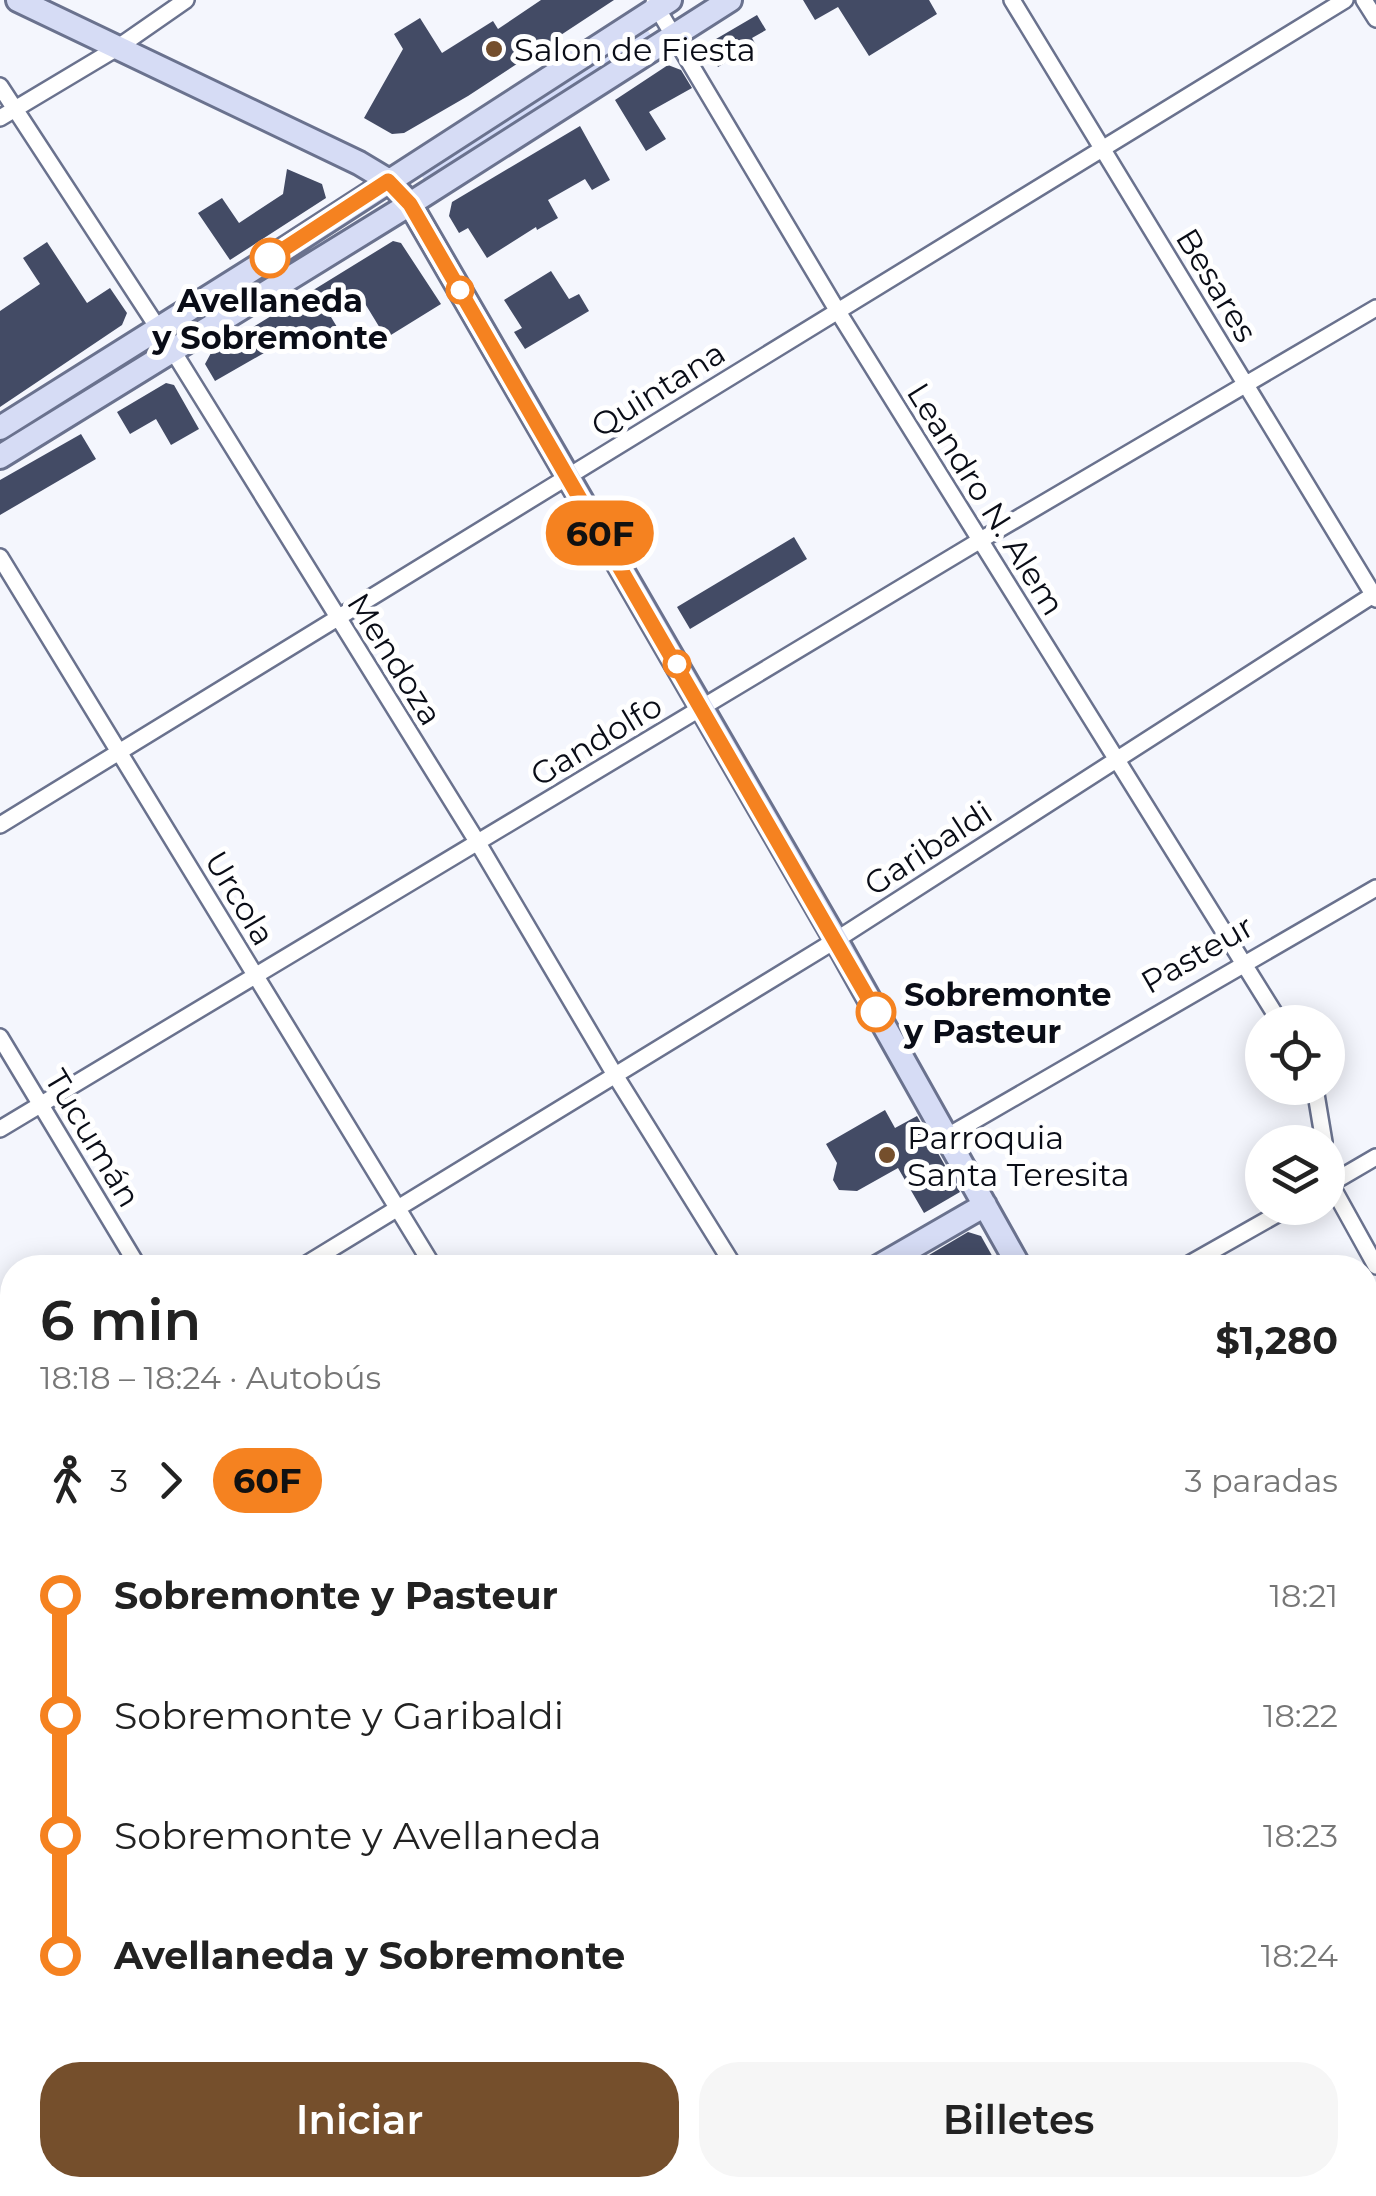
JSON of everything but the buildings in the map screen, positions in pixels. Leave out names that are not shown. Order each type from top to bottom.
[{"type":"main road","points":[[18,0],[359,164],[388,181],[410,204],[836,940],[1013,1255]]},
{"type":"main road","points":[[0,456],[410,204],[730,0]]},
{"type":"main road","points":[[0,428],[660,3]]},
{"type":"main road","points":[[898,1255],[985,1205]]},
{"type":"street","points":[[7,114],[186,0]]},
{"type":"street","name":"Besares","points":[[1012,0],[1375,595]]},
{"type":"street","name":"Quintana","points":[[0,825],[1345,0]]},
{"type":"street","points":[[1364,0],[1376,19]]},
{"type":"street","name":"Leandro N. Alem","points":[[660,3],[674,35],[837,310],[1269,1005]]},
{"type":"street","name":"Mendoza","points":[[0,86],[7,114],[173,350],[727,1255]]},
{"type":"street","name":"Gandolfo","points":[[0,1129],[978,541],[1376,308]]},
{"type":"street","name":"Urcola","points":[[0,557],[426,1255]]},
{"type":"street","name":"Garibaldi","points":[[321,1255],[836,940],[1375,595]]},
{"type":"street","name":"Pasteur","points":[[946,1137],[1376,888]]},
{"type":"street","name":"Tucumán","points":[[0,1036],[131,1255]]},
{"type":"street","points":[[1345,1175],[1376,1157]]},
{"type":"street","points":[[1345,1212],[1370,1255]]},
{"type":"street","points":[[1205,1255],[1258,1225]]},
{"type":"shaded area","points":[[648,31],[651,35],[424,180],[422,176]]},
{"type":"bus line","name":"60F","points":[[270,258],[388,181],[410,204],[876,1012]]},
{"type":"place","name":"Salon de Fiesta","points":[[494,49]]},
{"type":"place","name":"Avellaneda y Sobremonte","points":[[270,258]]},
{"type":"place","name":"Sobremonte y Pasteur","points":[[876,1012]]},
{"type":"place","name":"Parroquia Santa Teresita","points":[[887,1155]]}]
